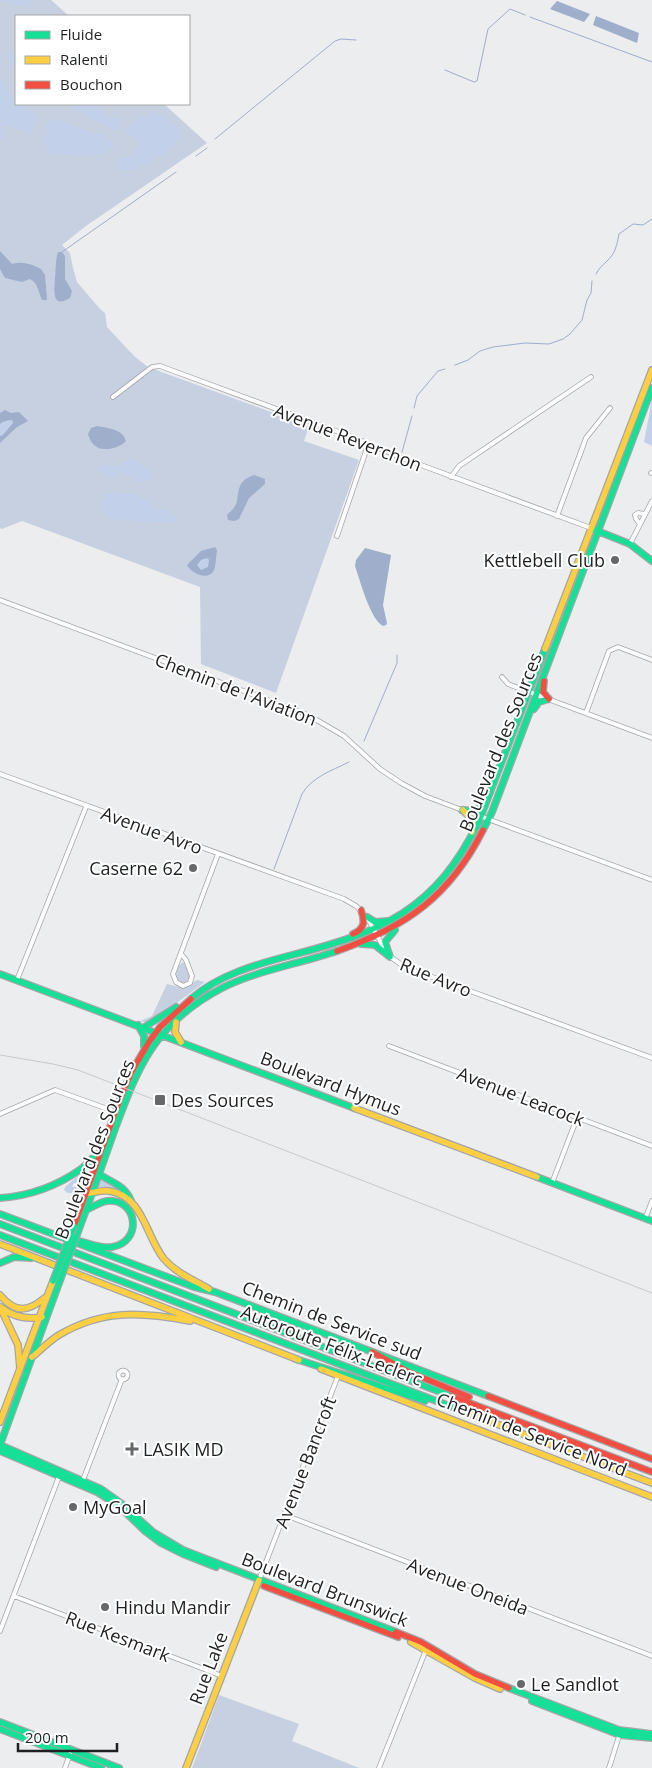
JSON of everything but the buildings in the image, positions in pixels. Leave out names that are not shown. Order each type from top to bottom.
[{"type":"main road","name":"Boulevard des Sources","points":[[0,1445],[47,1316],[56,1282],[89,1193],[128,1076],[155,1032],[187,1001],[206,986],[235,972],[374,930],[393,921],[410,909],[436,885],[457,860],[472,836],[481,817],[652,370]]},
{"type":"main road","name":"Boulevard des Sources","points":[[76,1227],[86,1210],[89,1193],[99,1174],[138,1072],[162,1035],[178,1018],[209,995],[239,979],[358,944],[402,924],[428,904],[452,881],[467,860],[488,820],[537,695],[652,388]]},
{"type":"main road","points":[[591,528],[630,544],[652,561]]},
{"type":"main road","points":[[527,719],[539,702],[549,699],[543,691],[544,673]]},
{"type":"main road","points":[[462,810],[478,810],[490,793]]},
{"type":"main road","points":[[462,810],[473,820],[472,836]]},
{"type":"main road","points":[[327,945],[362,928],[365,922],[361,910]]},
{"type":"main road","points":[[366,917],[376,922],[393,921]]},
{"type":"main road","points":[[390,957],[386,941],[402,924]]},
{"type":"main road","points":[[358,944],[375,945],[390,957]]},
{"type":"main road","name":"Boulevard Hymus","points":[[0,974],[652,1221]]},
{"type":"main road","points":[[144,1048],[144,1036],[141,1026],[187,1001]]},
{"type":"main road","points":[[178,1018],[174,1030],[181,1042]]},
{"type":"main road","points":[[0,1198],[26,1195],[60,1180],[83,1167],[102,1151]]},
{"type":"main road","points":[[99,1174],[124,1188],[130,1194],[132,1201]]},
{"type":"main road","points":[[89,1193],[115,1192],[125,1195],[136,1207],[157,1249],[167,1263],[215,1292]]},
{"type":"main road","points":[[66,1238],[114,1247],[123,1244],[132,1233],[133,1217],[120,1202],[114,1200],[104,1201],[86,1210]]},
{"type":"main road","name":"Chemin de Service sud","points":[[0,1214],[194,1287],[215,1292],[652,1459]]},
{"type":"main road","name":"Autoroute Félix-Leclerc","points":[[0,1224],[652,1472]]},
{"type":"main road","name":"Autoroute Félix-Leclerc","points":[[0,1235],[652,1483]]},
{"type":"main road","name":"Chemin de Service Nord","points":[[0,1244],[202,1324],[652,1496]]},
{"type":"main road","points":[[0,1263],[7,1259],[18,1257],[38,1259]]},
{"type":"main road","name":"Boulevard des Sources","points":[[0,1422],[48,1296],[56,1282]]},
{"type":"main road","points":[[0,1295],[9,1305],[23,1310],[34,1308],[48,1296]]},
{"type":"main road","points":[[0,1307],[17,1317],[40,1318],[47,1316]]},
{"type":"main road","points":[[0,1307],[18,1345],[20,1368]]},
{"type":"main road","points":[[32,1357],[60,1335],[98,1317],[112,1314],[128,1312],[148,1313],[202,1324]]},
{"type":"main road","points":[[372,1352],[385,1361],[440,1384],[509,1417]]},
{"type":"main road","points":[[296,1359],[332,1369],[402,1394],[466,1412]]},
{"type":"main road","name":"Boulevard Brunswick","points":[[0,1445],[107,1498],[148,1533],[168,1547],[186,1556],[258,1581]]},
{"type":"main road","name":"Boulevard Brunswick","points":[[0,1451],[60,1474],[83,1480],[110,1495],[151,1530],[174,1546],[427,1648],[478,1680],[620,1733],[652,1738]]},
{"type":"main road","name":"Rue Lake","points":[[186,1768],[258,1581]]},
{"type":"main road","points":[[0,1722],[101,1768]]},
{"type":"main road","points":[[0,1729],[120,1768]]},
{"type":"main road","name":"Boulevard Brunswick","points":[[620,1733],[652,1734]]},
{"type":"street","name":"Avenue Reverchon","points":[[113,397],[152,367],[158,366],[355,438],[368,445],[591,528]]},
{"type":"street","points":[[451,476],[460,465],[591,377]]},
{"type":"street","points":[[557,516],[586,438],[610,408]]},
{"type":"street","points":[[337,536],[368,445]]},
{"type":"street","points":[[630,544],[652,501]]},
{"type":"street","points":[[640,524],[635,515],[638,513],[645,514]]},
{"type":"street","name":"Chemin de l'Aviation","points":[[0,600],[308,715],[344,736],[384,771],[404,785],[432,799],[652,880]]},
{"type":"street","points":[[586,713],[609,651],[618,647],[652,660]]},
{"type":"street","points":[[502,677],[508,684],[652,738]]},
{"type":"street","name":"Avenue Avro","points":[[0,774],[218,854]]},
{"type":"street","points":[[17,980],[86,807]]},
{"type":"street","points":[[181,954],[186,960],[192,976],[190,983],[183,986],[177,984],[173,976],[181,954],[218,854]]},
{"type":"street","name":"Rue Avro","points":[[218,854],[344,899],[361,910],[390,957],[408,968],[652,1058]]},
{"type":"street","name":"Avenue Leacock","points":[[389,1046],[652,1146]]},
{"type":"street","points":[[0,1114],[55,1090],[116,1112]]},
{"type":"street","points":[[552,1183],[577,1118]]},
{"type":"street","points":[[645,1219],[652,1201]]},
{"type":"street","name":"Avenue Bancroft","points":[[258,1581],[338,1376]]},
{"type":"street","points":[[83,1480],[122,1379]]},
{"type":"street","points":[[0,1631],[60,1474]]},
{"type":"street","name":"Avenue Oneida","points":[[285,1515],[652,1656]]},
{"type":"street","name":"Rue Kesmark","points":[[14,1596],[222,1676]]},
{"type":"street","points":[[379,1768],[427,1648]]},
{"type":"street","points":[[609,1768],[620,1733]]},
{"type":"street","points":[[65,1768],[71,1753]]},
{"type":"shaded area","points":[[0,0],[51,0],[68,15],[15,15],[15,105],[165,105],[207,143],[86,226],[62,245],[70,253],[77,282],[105,313],[107,327],[134,356],[148,367],[309,426],[304,441],[359,460],[276,693],[201,664],[200,587],[22,521],[2,529],[0,528]]},
{"type":"shaded area","points":[[0,0],[30,0],[31,3],[27,7]]},
{"type":"shaded area","points":[[557,1],[590,14],[584,22],[550,9]]},
{"type":"shaded area","points":[[596,16],[639,33],[637,43],[593,25]]},
{"type":"shaded area","points":[[15,51],[15,70],[8,57]]},
{"type":"shaded area","points":[[0,76],[15,105],[22,105],[32,110],[37,122],[30,134],[7,125],[2,127],[3,137],[0,141]]},
{"type":"shaded area","points":[[69,105],[97,105],[109,117],[119,119],[120,130],[90,118],[83,111]]},
{"type":"shaded area","points":[[154,111],[172,122],[181,132],[177,142],[172,148],[150,162],[133,169],[119,169],[118,159],[130,155],[139,146],[139,140],[127,134],[125,130],[132,123]]},
{"type":"shaded area","points":[[51,120],[64,121],[90,132],[105,135],[112,141],[114,148],[107,152],[92,155],[51,154],[47,149],[45,139],[48,132],[45,125]]},
{"type":"shaded area","points":[[0,251],[12,264],[27,264],[41,269],[45,275],[47,300],[42,300],[37,286],[30,279],[22,282],[5,278],[0,269]]},
{"type":"shaded area","points":[[58,252],[62,252],[65,256],[65,279],[72,291],[70,298],[64,301],[57,300],[54,289]]},
{"type":"shaded area","points":[[652,399],[652,446],[644,442]]},
{"type":"shaded area","points":[[5,410],[11,413],[19,412],[28,421],[17,427],[0,443],[0,436],[13,423],[10,420],[0,424],[0,413]]},
{"type":"shaded area","points":[[12,420],[13,424],[0,436],[0,424],[3,421]]},
{"type":"shaded area","points":[[97,426],[110,428],[122,434],[126,441],[120,446],[111,449],[97,447],[92,443],[88,434],[91,428]]},
{"type":"shaded area","points":[[133,459],[141,462],[153,476],[152,479],[139,482],[121,471],[118,477],[109,477],[98,468],[99,465],[118,465]]},
{"type":"shaded area","points":[[254,475],[265,479],[265,484],[249,498],[239,519],[234,521],[228,520],[227,515],[236,505],[239,488],[245,479]]},
{"type":"shaded area","points":[[114,492],[137,494],[158,508],[173,513],[178,518],[177,522],[112,519],[100,509],[101,501],[106,494]]},
{"type":"shaded area","points":[[215,547],[217,550],[214,570],[211,574],[204,576],[196,573],[187,565],[201,551]],"holes":[[[207,558],[209,560],[208,567],[201,570],[197,565],[201,560]]]},
{"type":"shaded area","points":[[365,548],[391,555],[383,605],[387,623],[383,626],[378,622],[370,608],[355,566],[356,560]]},
{"type":"shaded area","points":[[204,558],[210,564],[204,570],[198,564]]},
{"type":"shaded area","points":[[183,962],[190,974],[188,980],[181,984],[178,982],[176,974]]},
{"type":"shaded area","points":[[197,980],[205,982],[155,1019],[147,1023],[140,1021],[152,1016],[167,984],[184,988]]},
{"type":"shaded area","points":[[78,1176],[81,1181],[73,1184],[72,1187],[78,1186],[79,1188],[72,1193],[64,1190],[65,1187]]},
{"type":"shaded area","points":[[101,1179],[118,1186],[127,1194],[115,1189],[98,1188]]},
{"type":"shaded area","points":[[219,1695],[299,1724],[292,1741],[359,1768],[192,1768]]},
{"type":"waterway","points":[[445,70],[474,82],[477,81],[488,29],[510,9],[525,15]]},
{"type":"waterway","points":[[530,17],[652,62]]},
{"type":"waterway","points":[[215,139],[335,41],[341,39],[356,40]]},
{"type":"waterway","points":[[196,156],[207,148]]},
{"type":"waterway","points":[[62,252],[176,172]]},
{"type":"waterway","points":[[596,274],[614,252],[619,234],[633,224],[643,225],[652,219]]},
{"type":"waterway","points":[[455,365],[468,360],[480,351],[493,347],[525,343],[549,344],[563,339],[582,320],[587,300],[591,293],[592,281]]},
{"type":"waterway","points":[[414,408],[417,396],[438,371],[445,369]]},
{"type":"waterway","points":[[402,452],[412,416]]},
{"type":"waterway","points":[[364,741],[397,663],[397,655]]},
{"type":"waterway","points":[[274,869],[302,794],[306,788],[317,779],[349,762]]},
{"type":"tram line","points":[[0,1055],[78,1070],[652,1293]]},
{"type":"traffic: fast","points":[[483,830],[492,812],[652,388]]},
{"type":"traffic: fast","points":[[595,530],[630,544],[652,561]]},
{"type":"traffic: fast","points":[[191,999],[213,983],[238,971],[353,937],[379,926],[403,913],[425,896],[444,876],[462,851],[479,821],[545,649]]},
{"type":"traffic: fast","points":[[534,709],[539,702],[549,699]]},
{"type":"traffic: fast","points":[[462,810],[476,811],[484,802]]},
{"type":"traffic: fast","points":[[367,917],[375,922],[388,921]]},
{"type":"traffic: fast","points":[[390,957],[385,942],[395,930]]},
{"type":"traffic: fast","points":[[361,944],[375,945],[389,956]]},
{"type":"traffic: fast","points":[[76,1237],[134,1082],[150,1051],[171,1025],[186,1011],[222,988],[264,972],[337,951]]},
{"type":"traffic: fast","points":[[0,974],[354,1108]]},
{"type":"traffic: fast","points":[[143,1028],[176,1007]]},
{"type":"traffic: fast","points":[[138,1025],[144,1036],[144,1046]]},
{"type":"traffic: fast","points":[[0,1198],[22,1195],[52,1185],[81,1169],[102,1151]]},
{"type":"traffic: fast","points":[[99,1174],[122,1188],[131,1201]]},
{"type":"traffic: fast","points":[[537,1177],[652,1221]]},
{"type":"traffic: fast","points":[[78,1241],[99,1247],[112,1247],[122,1243],[129,1237],[132,1229],[133,1221],[130,1213],[125,1206],[117,1202],[107,1201],[99,1203],[86,1210]]},
{"type":"traffic: fast","points":[[0,1214],[194,1287],[215,1292],[488,1396]]},
{"type":"traffic: fast","points":[[0,1224],[451,1396]]},
{"type":"traffic: fast","points":[[53,1281],[74,1226]]},
{"type":"traffic: fast","points":[[0,1235],[468,1413]]},
{"type":"traffic: fast","points":[[59,1283],[76,1237]]},
{"type":"traffic: fast","points":[[0,1263],[14,1257],[31,1258]]},
{"type":"traffic: fast","points":[[0,1445],[59,1283]]},
{"type":"traffic: fast","points":[[296,1359],[425,1401]]},
{"type":"traffic: fast","points":[[0,1445],[101,1489],[122,1504],[153,1532],[183,1550],[396,1632]]},
{"type":"traffic: fast","points":[[0,1451],[97,1492],[118,1505],[145,1531],[161,1543],[216,1567]]},
{"type":"traffic: fast","points":[[509,1688],[619,1730],[652,1734]]},
{"type":"traffic: fast","points":[[532,1701],[620,1735],[652,1738]]},
{"type":"traffic: fast","points":[[0,1722],[119,1768]]},
{"type":"traffic: fast","points":[[0,1729],[101,1768]]},
{"type":"traffic: slow","points":[[545,649],[652,370]]},
{"type":"traffic: slow","points":[[463,810],[473,821],[472,832]]},
{"type":"traffic: slow","points":[[176,1022],[175,1032],[181,1042]]},
{"type":"traffic: slow","points":[[354,1108],[537,1177]]},
{"type":"traffic: slow","points":[[90,1193],[109,1191],[120,1194],[129,1200],[137,1208],[164,1259],[180,1272],[209,1289]]},
{"type":"traffic: slow","points":[[0,1244],[299,1360]]},
{"type":"traffic: slow","points":[[0,1422],[53,1281]]},
{"type":"traffic: slow","points":[[0,1295],[11,1305],[22,1309],[33,1306],[46,1297]]},
{"type":"traffic: slow","points":[[0,1307],[18,1345],[20,1368]]},
{"type":"traffic: slow","points":[[0,1307],[20,1317],[42,1317]]},
{"type":"traffic: slow","points":[[32,1357],[59,1335],[75,1327],[107,1317],[139,1315],[190,1321]]},
{"type":"traffic: slow","points":[[321,1369],[652,1497]]},
{"type":"traffic: slow","points":[[468,1413],[652,1483]]},
{"type":"traffic: slow","points":[[186,1768],[259,1580]]},
{"type":"traffic: slow","points":[[411,1642],[475,1678],[500,1689]]},
{"type":"traffic: jam","points":[[544,681],[543,692],[549,699]]},
{"type":"traffic: jam","points":[[337,951],[362,942],[384,931],[405,920],[424,906],[456,873],[483,830]]},
{"type":"traffic: jam","points":[[353,934],[362,927],[363,918],[361,910]]},
{"type":"traffic: jam","points":[[74,1226],[132,1071],[160,1027],[191,999]]},
{"type":"traffic: jam","points":[[372,1352],[407,1371],[469,1397]]},
{"type":"traffic: jam","points":[[451,1396],[652,1472]]},
{"type":"traffic: jam","points":[[488,1396],[652,1459]]},
{"type":"traffic: jam","points":[[264,1586],[398,1637]]},
{"type":"traffic: jam","points":[[396,1632],[421,1642],[475,1674],[509,1688]]},
{"type":"place","name":"Kettlebell Club","points":[[615,560]]},
{"type":"place","name":"Caserne 62","points":[[193,868]]},
{"type":"place","name":"Des Sources","points":[[160,1100]]},
{"type":"place","name":"LASIK MD","points":[[132,1449]]},
{"type":"place","name":"MyGoal","points":[[73,1507]]},
{"type":"place","name":"Hindu Mandir","points":[[105,1607]]},
{"type":"place","name":"Le Sandlot","points":[[521,1684]]}]
